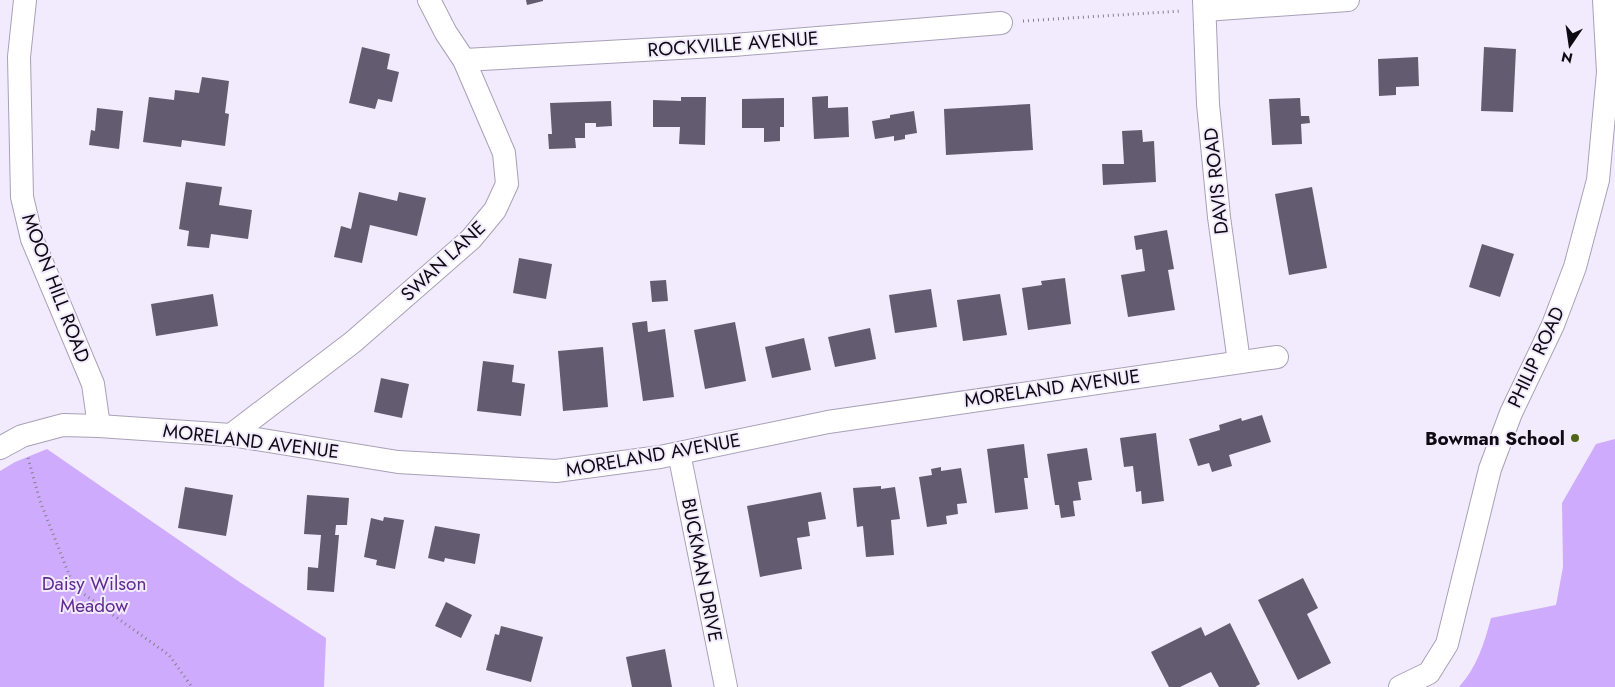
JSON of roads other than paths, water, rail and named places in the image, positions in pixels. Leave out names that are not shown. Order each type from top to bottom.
[{"type":"street","name":"MOON HILL ROAD","points":[[24,0],[19,57],[22,197],[32,239],[93,384],[99,426]]},
{"type":"street","name":"SWAN LANE","points":[[231,435],[353,342],[470,239],[496,210],[507,184],[504,153],[464,60],[446,33],[429,0]]},
{"type":"street","points":[[1204,5],[1348,0]]},
{"type":"street","name":"PHILIP ROAD","points":[[1400,687],[1429,673],[1448,644],[1490,469],[1511,413],[1553,325],[1575,267],[1598,180],[1608,72],[1604,0]]},
{"type":"street","name":"DAVIS ROAD","points":[[1204,5],[1209,114],[1219,217],[1239,362]]},
{"type":"street","name":"ROCKVILLE AVENUE","points":[[464,60],[733,45],[1001,23]]},
{"type":"street","name":"MORELAND AVENUE","points":[[0,448],[22,436],[63,426],[99,426],[231,435],[398,462],[556,471],[679,453],[828,422],[1277,357]]},
{"type":"street","name":"BUCKMAN DRIVE","points":[[679,453],[726,687]]},
{"type":"place","name":"Bowman School","points":[[1575,438]]},
{"type":"park label","name":"Daisy Wilson Meadow","points":[[94,594]]}]
